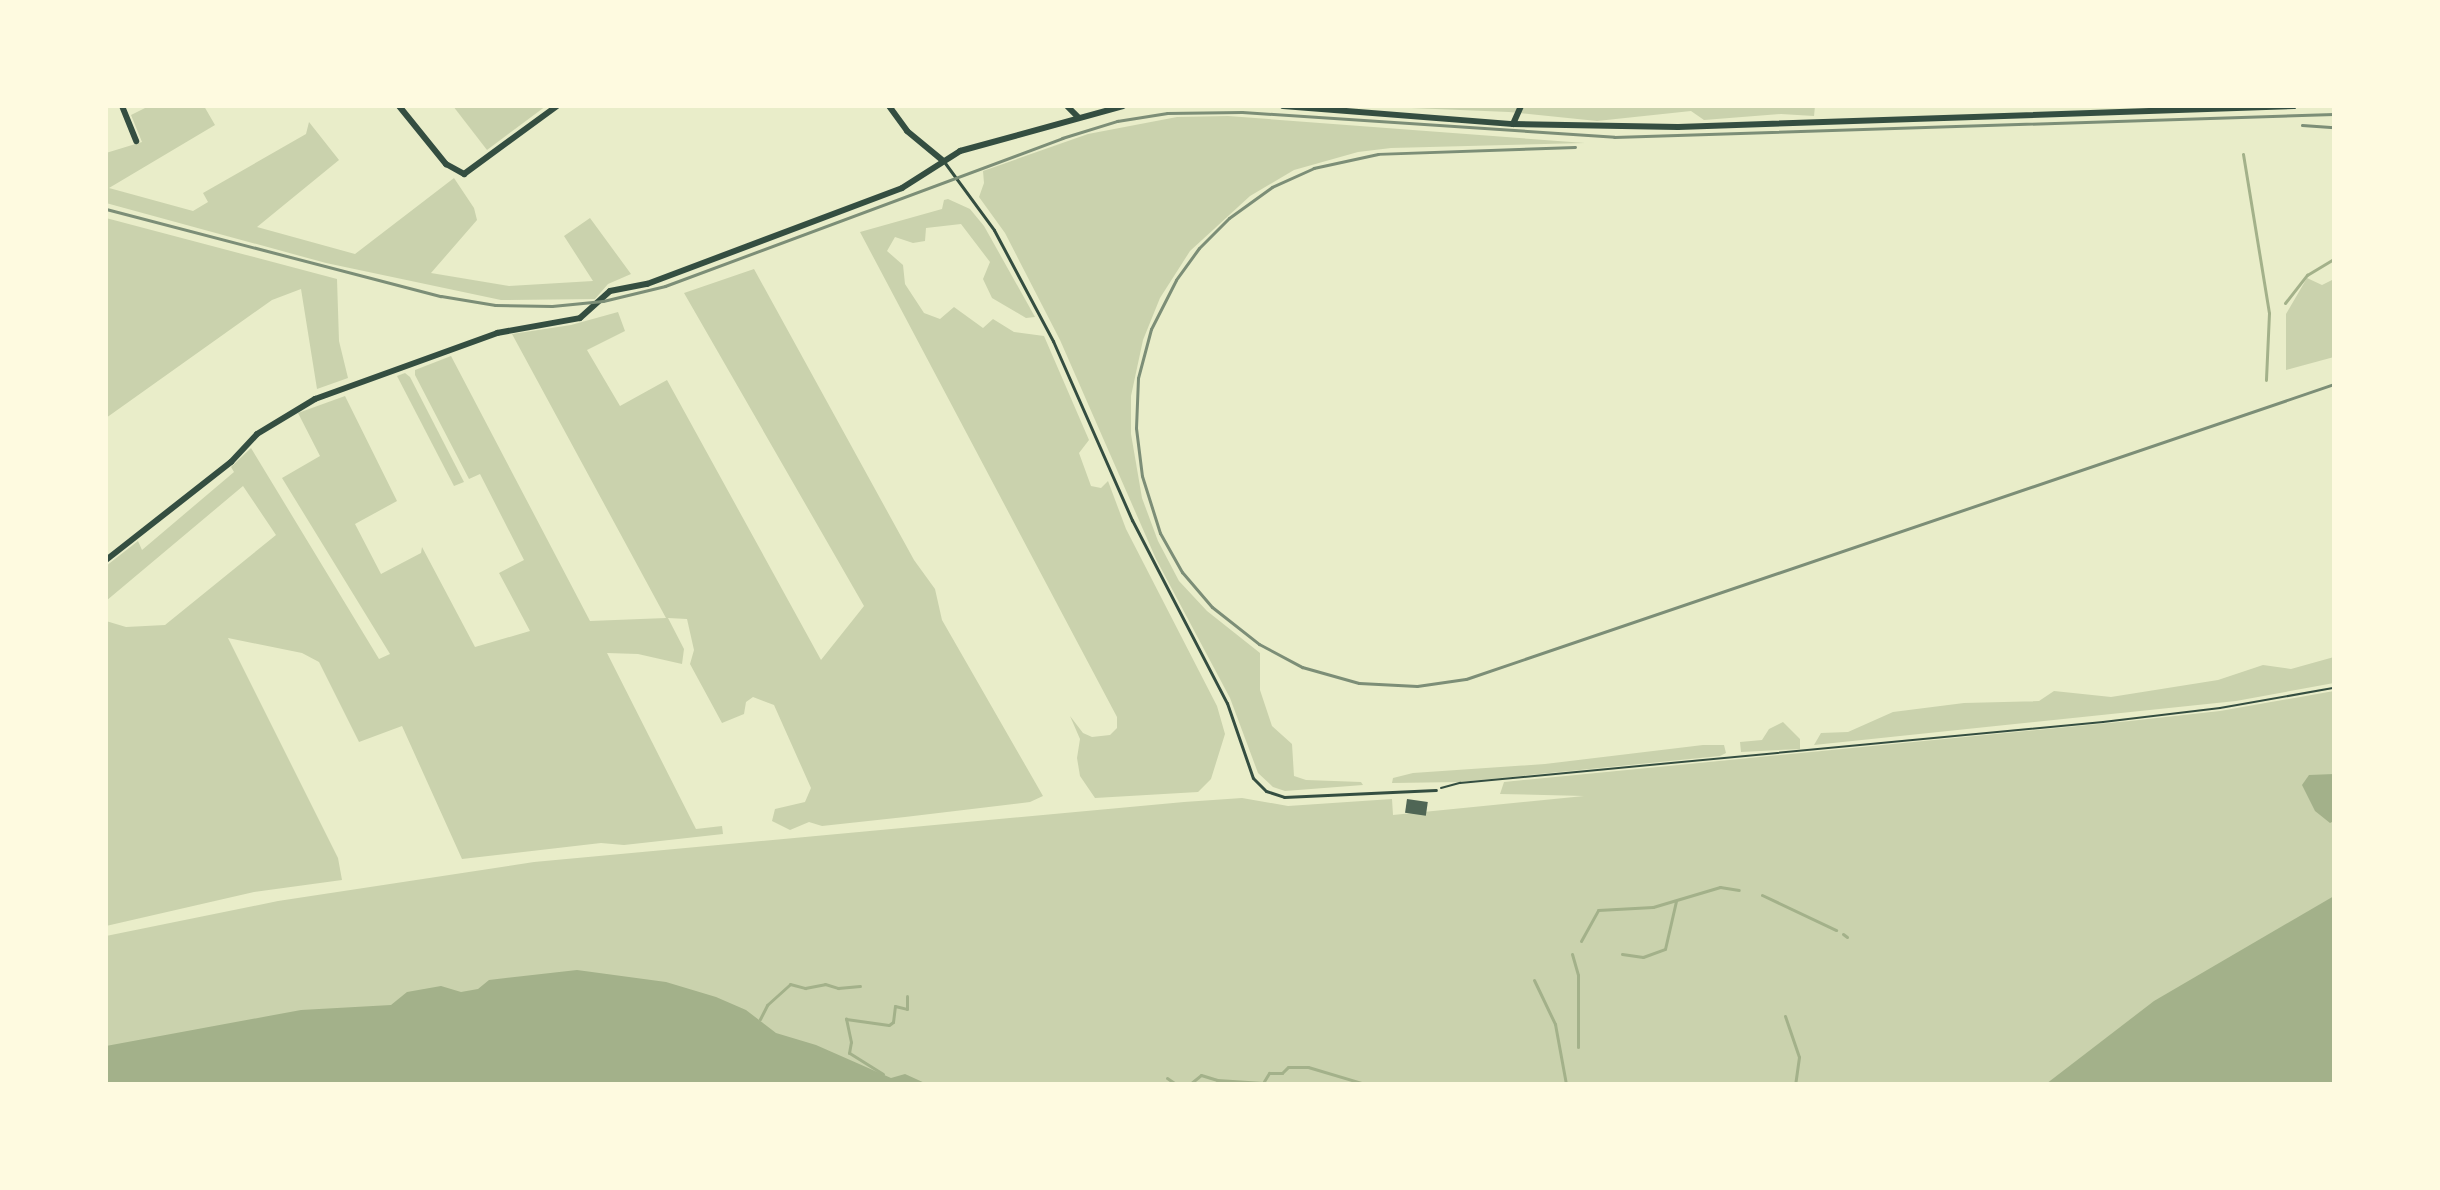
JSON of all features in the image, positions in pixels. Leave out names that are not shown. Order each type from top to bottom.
[{"type":"street","points":[[122,106],[136,141]]},
{"type":"street","points":[[399,106],[446,164],[464,174],[557,106]]},
{"type":"street","points":[[889,106],[907,131],[942,160]]},
{"type":"street","points":[[1067,106],[1078,117]]},
{"type":"street","points":[[106,560],[231,462],[257,434],[315,399],[497,333],[580,318],[610,291],[647,284],[890,193],[910,184],[942,160],[1123,106]]},
{"type":"street","points":[[1283,106],[1513,124],[1678,127],[2294,106]]},
{"type":"street","points":[[1513,124],[1521,106]]},
{"type":"lane","points":[[942,160],[994,230],[1053,341],[1132,520],[1227,703],[1252,776],[1266,791],[1284,797],[1436,790]]},
{"type":"path","points":[[1436,790],[1460,783],[2103,722],[2220,708],[2334,688]]},
{"type":"shaded area","points":[[149,106],[204,106],[215,125],[109,188],[193,211],[208,202],[203,193],[306,134],[309,122],[339,160],[257,227],[355,254],[454,178],[474,208],[477,220],[431,273],[509,286],[593,281],[564,236],[590,218],[631,274],[608,284],[595,299],[501,300],[326,263],[106,203],[106,153],[142,142],[131,115]]},
{"type":"shaded area","points":[[453,106],[546,106],[487,150]]},
{"type":"shaded area","points":[[1362,106],[1815,106],[1814,116],[1781,114],[1704,120],[1691,111],[1597,121],[1509,112]]},
{"type":"shaded area","points":[[1228,116],[1585,143],[1391,148],[1358,152],[1294,170],[1250,196],[1190,251],[1160,298],[1143,340],[1131,396],[1131,434],[1142,498],[1158,541],[1179,581],[1207,611],[1260,653],[1260,690],[1272,726],[1292,744],[1294,776],[1306,780],[1361,782],[1363,785],[1285,791],[1273,787],[1258,773],[1230,698],[1156,559],[1060,340],[1005,233],[979,197],[984,183],[983,171],[1088,134],[1177,117]]},
{"type":"shaded area","points":[[944,200],[970,209],[984,226],[1035,317],[1026,318],[992,298],[983,279],[990,262],[961,224],[926,228],[925,241],[913,243],[895,237],[887,251],[903,265],[905,284],[924,313],[940,319],[954,307],[983,328],[993,319],[1014,332],[1044,336],[1089,440],[1079,453],[1091,486],[1101,488],[1108,481],[1126,529],[1217,706],[1225,734],[1211,779],[1198,792],[1095,798],[1080,776],[1077,758],[1080,739],[1070,716],[1083,733],[1092,737],[1110,735],[1117,728],[1117,717],[860,232],[942,209]]},
{"type":"shaded area","points":[[106,218],[337,279],[339,341],[348,378],[317,389],[301,289],[272,300],[106,418]]},
{"type":"shaded area","points":[[754,269],[914,560],[935,589],[942,620],[1043,796],[1030,802],[905,817],[822,826],[809,822],[790,830],[772,821],[775,809],[805,802],[811,788],[774,705],[753,697],[746,702],[744,714],[722,723],[690,664],[694,650],[687,619],[668,618],[684,649],[682,664],[638,654],[607,653],[696,829],[722,826],[723,834],[624,845],[601,843],[462,859],[402,726],[359,742],[319,662],[302,653],[228,638],[338,858],[342,880],[254,892],[106,926],[106,621],[126,627],[165,625],[276,535],[243,486],[106,601],[106,566],[138,541],[142,550],[234,472],[231,467],[251,448],[379,659],[390,654],[282,478],[320,456],[298,413],[345,396],[397,501],[355,524],[381,574],[421,553],[422,547],[475,647],[530,631],[499,573],[524,560],[480,474],[469,479],[415,375],[415,370],[451,356],[590,621],[666,618],[512,334],[571,325],[618,312],[625,331],[587,350],[620,406],[667,380],[821,660],[864,606],[684,293]]},
{"type":"shaded area","points":[[2307,278],[2322,285],[2334,279],[2334,357],[2286,370],[2286,314]]},
{"type":"shaded area","points":[[405,373],[410,377],[464,482],[454,486],[397,376]]},
{"type":"shaded area","points":[[2334,657],[2334,683],[2236,701],[1814,745],[1821,733],[1848,732],[1893,712],[1964,703],[2039,701],[2054,691],[2111,697],[2218,680],[2263,665],[2291,669]]},
{"type":"shaded area","points":[[2334,691],[2334,1003],[2148,1084],[106,1084],[106,936],[278,901],[534,862],[1184,802],[1242,798],[1288,806],[1392,799],[1393,815],[1584,796],[1500,794],[1504,782],[2130,721],[2220,711]]},
{"type":"shaded area","points":[[1783,722],[1800,739],[1800,749],[1741,752],[1740,742],[1762,740],[1769,729]]},
{"type":"shaded area","points":[[1724,745],[1726,753],[1460,782],[1392,783],[1393,778],[1413,773],[1545,764]]},
{"type":"shaded area","points":[[2334,774],[2334,821],[2330,823],[2315,811],[2302,785],[2309,775]]},
{"type":"shaded area","points":[[2334,896],[2334,1084],[2046,1084],[2154,1001]]},
{"type":"shaded area","points":[[577,970],[666,982],[716,997],[746,1010],[776,1033],[816,1045],[891,1078],[905,1074],[927,1084],[106,1084],[106,1046],[301,1010],[391,1005],[407,992],[441,986],[461,992],[478,989],[489,980]]},
{"type":"building","points":[[1407,799],[1428,802],[1426,816],[1405,813]]},
{"type":"waterway","points":[[2243,154],[2269,313],[2266,380]]},
{"type":"waterway","points":[[2285,303],[2307,275],[2334,259]]},
{"type":"waterway","points":[[1581,941],[1598,910],[1653,907],[1720,887],[1739,890]]},
{"type":"waterway","points":[[1762,895],[1836,930]]},
{"type":"waterway","points":[[1622,954],[1643,957],[1665,949],[1676,901]]},
{"type":"waterway","points":[[1843,934],[1847,937]]},
{"type":"waterway","points":[[1572,954],[1578,975],[1578,1047]]},
{"type":"waterway","points":[[1534,980],[1555,1024],[1566,1084]]},
{"type":"waterway","points":[[760,1019],[767,1005],[790,984],[805,988],[825,984],[838,988],[860,986]]},
{"type":"waterway","points":[[883,1074],[849,1053],[851,1042],[846,1019],[889,1025],[893,1022],[895,1006],[907,1009],[907,996]]},
{"type":"waterway","points":[[1785,1016],[1799,1057],[1795,1084]]},
{"type":"waterway","points":[[1190,1084],[1201,1075],[1217,1080],[1263,1083],[1269,1073],[1282,1073],[1288,1067],[1308,1067],[1365,1084]]},
{"type":"waterway","points":[[1167,1078],[1176,1084]]},
{"type":"railway","points":[[106,209],[441,296],[495,305],[552,306],[603,301],[665,286],[1062,138],[1117,121],[1167,113],[1242,112],[1614,137],[2334,114]]},
{"type":"railway","points":[[2302,125],[2334,127]]},
{"type":"railway","points":[[1575,147],[1378,154],[1314,168],[1272,187],[1229,218],[1199,248],[1176,280],[1151,329],[1138,378],[1136,428],[1142,476],[1160,533],[1182,572],[1212,607],[1259,644],[1302,667],[1359,683],[1417,686],[1466,679],[2334,384]]}]
